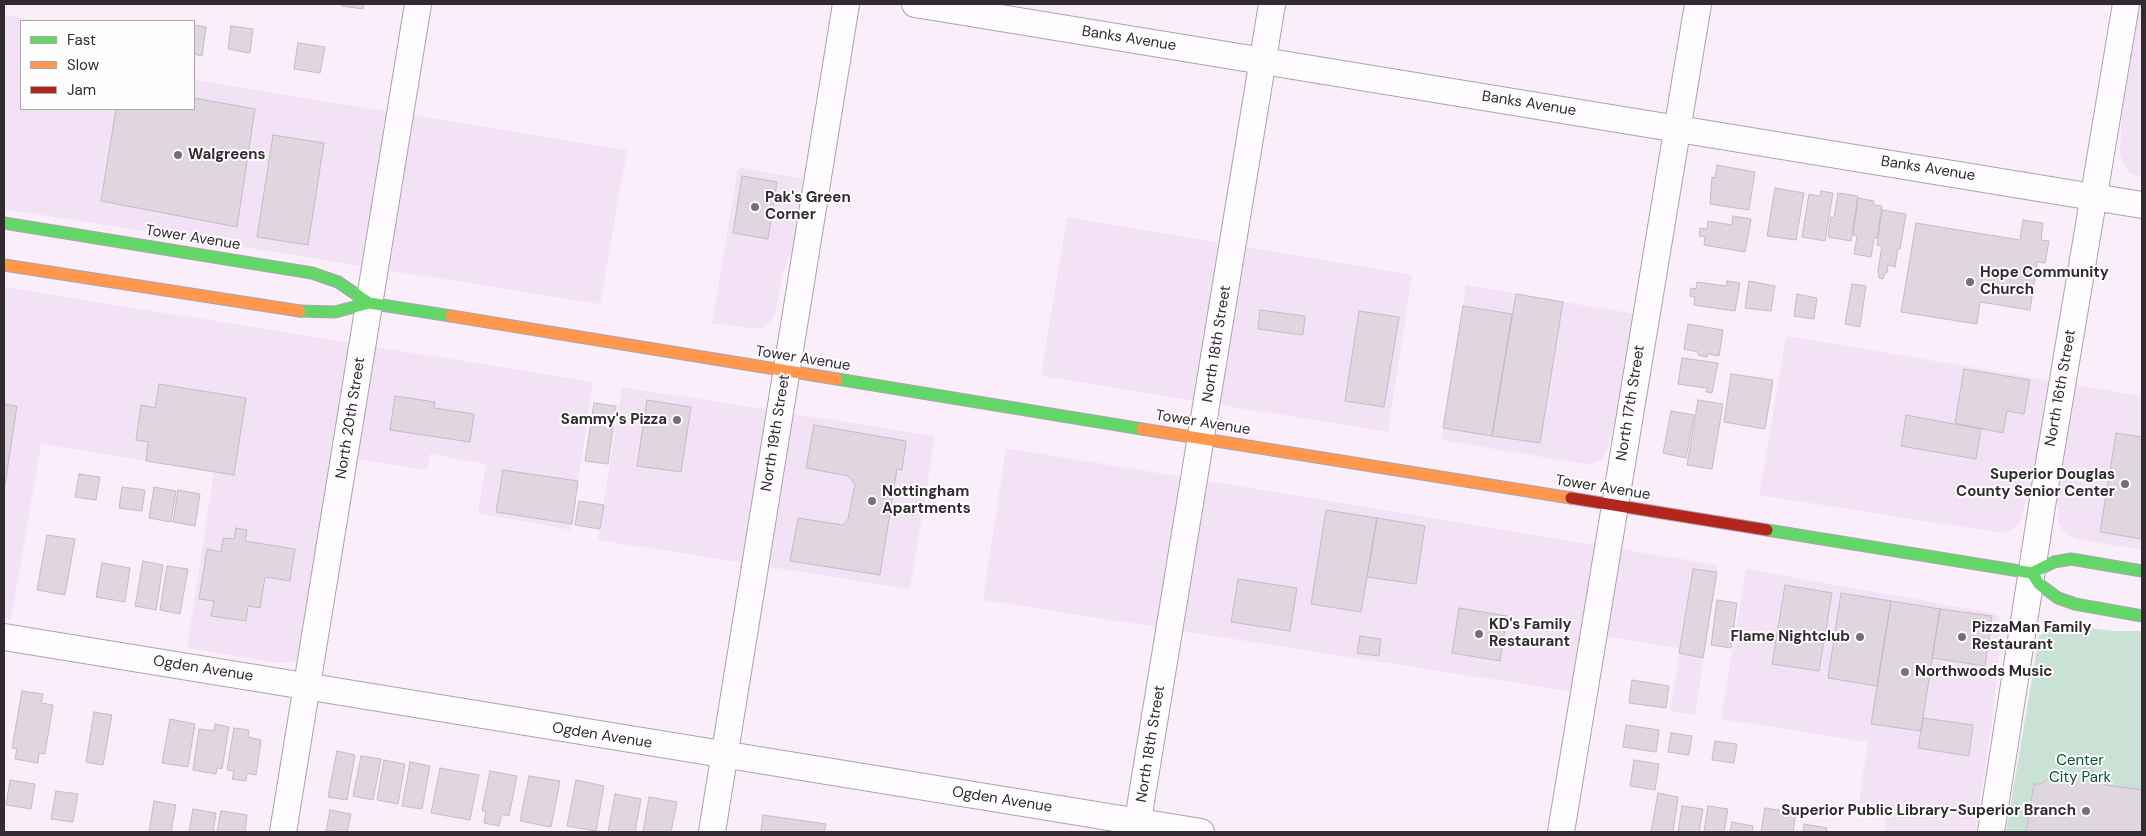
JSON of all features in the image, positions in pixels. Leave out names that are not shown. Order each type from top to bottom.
[{"type":"main road","name":"Tower Avenue","points":[[4,223],[319,275],[338,282],[369,303]]},
{"type":"main road","name":"Tower Avenue","points":[[4,265],[300,312],[334,312],[369,303],[2032,573]]},
{"type":"main road","points":[[2142,571],[2071,559],[2054,562],[2032,573],[2039,584],[2058,598],[2075,604],[2142,616]]},
{"type":"street","name":"North 20th Street","points":[[283,832],[418,4]]},
{"type":"street","name":"North 19th Street","points":[[712,832],[846,4]]},
{"type":"street","name":"Banks Avenue","points":[[915,4],[2142,204]]},
{"type":"street","name":"North 18th Street","points":[[1137,827],[1272,4]]},
{"type":"street","name":"North 17th Street","points":[[1561,832],[1698,4]]},
{"type":"street","name":"North 16th Street","points":[[1991,832],[2126,4]]},
{"type":"street","name":"Ogden Avenue","points":[[4,637],[307,686],[1137,827],[1201,832]]},
{"type":"shaded area","points":[[2140,4],[2142,4],[2142,178],[2130,173],[2123,164],[2120,153],[2122,111]]},
{"type":"shaded area","points":[[4,15],[32,20],[20,20],[20,110],[195,110],[195,80],[627,150],[600,304],[4,209]]},
{"type":"shaded area","points":[[738,167],[805,179],[795,241],[783,271],[776,310],[773,319],[760,329],[712,323]]},
{"type":"shaded area","points":[[1067,217],[1412,275],[1388,432],[1041,376]]},
{"type":"shaded area","points":[[1466,285],[1635,314],[1621,401],[1608,448],[1602,459],[1592,464],[1578,463],[1441,440]]},
{"type":"shaded area","points":[[4,287],[593,382],[571,530],[478,513],[486,464],[430,454],[427,470],[359,459],[332,458],[299,656],[295,662],[277,663],[187,648],[214,472],[41,444],[11,620],[4,619]]},
{"type":"shaded area","points":[[1786,336],[2142,396],[2142,550],[2081,540],[2070,536],[2062,530],[2058,522],[2058,503],[2026,498],[2021,521],[2015,529],[2001,533],[1759,495]]},
{"type":"shaded area","points":[[622,387],[935,436],[910,589],[598,540]]},
{"type":"shaded area","points":[[1006,448],[1718,565],[1695,715],[1670,711],[1680,649],[1584,632],[1574,692],[983,600]]},
{"type":"shaded area","points":[[1746,569],[1998,615],[2001,623],[2001,632],[1992,723],[1975,832],[1884,832],[1887,813],[1858,808],[1868,742],[1721,719]]},
{"type":"green space","name":"Center City Park","points":[[2053,624],[2113,631],[2142,631],[2142,832],[2006,832],[2039,637]]},
{"type":"building","points":[[343,4],[364,4],[363,9],[342,6]]},
{"type":"building","points":[[195,25],[206,27],[202,56],[195,54]]},
{"type":"building","points":[[231,26],[253,29],[250,53],[228,49]]},
{"type":"building","points":[[298,43],[325,47],[320,73],[294,69]]},
{"type":"building","name":"Walgreens","points":[[195,98],[255,109],[237,227],[101,201],[116,110],[195,110]]},
{"type":"building","points":[[273,135],[324,143],[308,245],[257,237]]},
{"type":"building","points":[[1717,165],[1755,172],[1749,210],[1710,204],[1712,177],[1715,178]]},
{"type":"building","name":"Pak's Green Corner","points":[[742,176],[777,182],[768,239],[733,233]]},
{"type":"building","points":[[1775,188],[1804,193],[1796,240],[1767,236]]},
{"type":"building","points":[[1821,191],[1833,193],[1825,241],[1802,237],[1809,194],[1820,196]]},
{"type":"building","points":[[1838,193],[1858,196],[1851,241],[1828,237],[1831,217],[1834,218]]},
{"type":"building","points":[[1858,198],[1874,201],[1873,205],[1882,206],[1877,238],[1874,238],[1871,257],[1854,254],[1857,236],[1853,235]]},
{"type":"building","points":[[1882,210],[1906,214],[1895,267],[1888,265],[1887,273],[1885,273],[1883,279],[1879,278],[1878,271],[1882,246],[1877,245]]},
{"type":"building","points":[[1733,216],[1751,219],[1745,252],[1704,245],[1705,237],[1699,236],[1700,228],[1707,229],[1708,221],[1732,225]]},
{"type":"building","name":"Hope Community Church","points":[[2023,220],[2043,223],[2041,240],[2049,241],[2045,263],[2037,262],[2030,310],[1980,302],[1977,324],[1901,312],[1916,223],[2020,240]]},
{"type":"building","points":[[1727,281],[1740,283],[1735,311],[1694,305],[1695,297],[1690,296],[1691,288],[1696,289],[1697,282],[1726,286]]},
{"type":"building","points":[[1749,281],[1775,286],[1771,311],[1745,308]]},
{"type":"building","points":[[1852,284],[1866,286],[1860,327],[1845,324]]},
{"type":"building","points":[[1516,294],[1563,302],[1540,443],[1492,436]]},
{"type":"building","points":[[1797,294],[1817,298],[1814,319],[1794,316]]},
{"type":"building","points":[[1463,306],[1512,314],[1492,436],[1443,428]]},
{"type":"building","points":[[1260,310],[1305,316],[1303,335],[1258,329]]},
{"type":"building","points":[[1359,311],[1399,317],[1384,407],[1345,401]]},
{"type":"building","points":[[1688,324],[1723,330],[1719,356],[1708,354],[1707,357],[1698,355],[1698,352],[1684,349]]},
{"type":"building","points":[[1682,358],[1718,363],[1712,393],[1706,392],[1707,388],[1678,384]]},
{"type":"building","points":[[1964,369],[2030,380],[2024,414],[2007,411],[2003,433],[1955,423]]},
{"type":"building","points":[[1731,374],[1773,380],[1765,429],[1724,422]]},
{"type":"building","points":[[159,384],[246,398],[234,475],[146,461],[148,442],[136,440],[141,405],[155,408]]},
{"type":"building","points":[[395,396],[435,402],[434,408],[474,414],[470,442],[390,430]]},
{"type":"building","points":[[647,400],[691,407],[681,472],[637,466]]},
{"type":"building","points":[[1698,400],[1723,404],[1712,469],[1687,465]]},
{"type":"building","points":[[594,403],[616,406],[608,464],[585,461]]},
{"type":"building","points":[[4,404],[17,406],[4,491]]},
{"type":"building","points":[[1671,411],[1694,415],[1686,458],[1663,453]]},
{"type":"building","points":[[1906,415],[1981,429],[1976,459],[1901,446]]},
{"type":"building","name":"Nottingham Apartments","points":[[814,425],[906,441],[902,470],[897,469],[880,575],[790,561],[798,518],[843,525],[848,519],[855,484],[848,476],[806,468]]},
{"type":"building","name":"Superior Douglas County Senior Center","points":[[2116,433],[2142,437],[2142,539],[2100,532]]},
{"type":"building","points":[[503,470],[578,481],[572,524],[496,512]]},
{"type":"building","points":[[79,474],[100,477],[96,500],[75,497]]},
{"type":"building","points":[[122,487],[145,490],[142,511],[119,508]]},
{"type":"building","points":[[154,487],[176,491],[171,522],[149,518]]},
{"type":"building","points":[[178,490],[200,494],[195,526],[173,522]]},
{"type":"building","points":[[579,501],[604,505],[600,529],[575,525]]},
{"type":"building","points":[[1326,510],[1377,518],[1361,612],[1311,604]]},
{"type":"building","points":[[1377,518],[1425,526],[1416,584],[1367,577]]},
{"type":"building","points":[[236,528],[247,530],[245,541],[295,549],[290,581],[265,577],[260,608],[248,606],[246,621],[211,616],[214,601],[199,599],[207,549],[221,552],[223,538],[234,539]]},
{"type":"building","points":[[47,535],[75,539],[65,595],[37,590]]},
{"type":"building","points":[[143,561],[163,565],[156,610],[135,606]]},
{"type":"building","points":[[102,563],[130,568],[125,602],[96,597]]},
{"type":"building","points":[[167,566],[188,569],[180,614],[160,610]]},
{"type":"building","points":[[1693,569],[1717,572],[1703,658],[1679,653]]},
{"type":"building","points":[[1238,579],[1297,588],[1290,631],[1231,622]]},
{"type":"building","points":[[1785,585],[1832,593],[1819,671],[1772,664]]},
{"type":"building","name":"Flame Nightclub","points":[[1841,593],[1891,601],[1877,686],[1828,678]]},
{"type":"building","points":[[1717,600],[1737,603],[1731,648],[1711,645]]},
{"type":"building","name":"Northwoods Music","points":[[1891,601],[1940,609],[1921,731],[1871,724]]},
{"type":"building","name":"KD's Family Restaurant","points":[[1459,608],[1507,616],[1500,661],[1452,653]]},
{"type":"building","name":"PizzaMan Family Restaurant","points":[[1940,609],[1992,616],[1985,666],[1932,658]]},
{"type":"building","points":[[1360,636],[1381,639],[1379,656],[1357,653]]},
{"type":"building","points":[[1632,680],[1669,686],[1666,708],[1629,703]]},
{"type":"building","points":[[22,691],[43,694],[41,703],[53,705],[45,754],[39,753],[38,763],[15,759],[17,749],[12,748]]},
{"type":"building","points":[[94,712],[112,715],[103,765],[86,762]]},
{"type":"building","points":[[1923,718],[1973,725],[1969,756],[1918,748]]},
{"type":"building","points":[[170,719],[195,724],[188,767],[162,763]]},
{"type":"building","points":[[215,724],[229,727],[222,769],[217,768],[216,774],[193,770],[199,729],[214,731]]},
{"type":"building","points":[[1626,725],[1659,730],[1656,752],[1623,747]]},
{"type":"building","points":[[234,728],[249,730],[248,737],[261,740],[256,775],[247,773],[246,781],[232,779],[234,771],[227,770]]},
{"type":"building","points":[[1671,733],[1692,736],[1689,755],[1668,752]]},
{"type":"building","points":[[1715,741],[1737,744],[1734,763],[1712,760]]},
{"type":"building","points":[[337,751],[355,755],[347,800],[328,797]]},
{"type":"building","points":[[361,756],[381,759],[373,800],[353,796]]},
{"type":"building","points":[[384,760],[405,764],[398,804],[377,800]]},
{"type":"building","points":[[1634,760],[1659,764],[1655,790],[1630,786]]},
{"type":"building","points":[[410,762],[430,766],[422,809],[402,806]]},
{"type":"building","name":"Superior Public Library-Superior Branch","points":[[2088,765],[2105,785],[2142,790],[2142,832],[2026,832],[2034,784],[2041,784],[2052,775],[2070,778]]},
{"type":"building","points":[[440,768],[479,775],[470,820],[431,813]]},
{"type":"building","points":[[490,771],[517,776],[509,816],[502,814],[499,826],[484,823],[486,811],[482,811]]},
{"type":"building","points":[[529,776],[560,781],[551,827],[520,821]]},
{"type":"building","points":[[10,780],[35,784],[31,809],[6,805]]},
{"type":"building","points":[[576,780],[604,786],[596,831],[567,826]]},
{"type":"building","points":[[56,791],[78,794],[73,822],[51,819]]},
{"type":"building","points":[[1658,793],[1678,797],[1673,832],[1651,832]]},
{"type":"building","points":[[615,794],[641,799],[635,832],[608,832]]},
{"type":"building","points":[[649,797],[677,802],[671,832],[643,832]]},
{"type":"building","points":[[154,801],[176,805],[171,832],[149,832]]},
{"type":"building","points":[[1682,806],[1703,809],[1699,832],[1678,832]]},
{"type":"building","points":[[1708,806],[1728,809],[1724,832],[1704,832]]},
{"type":"building","points":[[1765,808],[1796,813],[1793,832],[1761,832]]},
{"type":"building","points":[[193,809],[216,813],[213,832],[189,832]]},
{"type":"building","points":[[330,810],[351,814],[347,832],[326,831]]},
{"type":"building","points":[[221,811],[247,815],[245,832],[217,832]]},
{"type":"building","points":[[763,815],[826,824],[824,832],[761,832]]},
{"type":"building","points":[[1732,822],[1753,826],[1752,832],[1730,832]]},
{"type":"building","points":[[1804,824],[1827,828],[1826,832],[1803,832]]},
{"type":"traffic: fast","points":[[4,223],[312,273],[338,282],[369,303],[451,316]]},
{"type":"traffic: fast","points":[[300,311],[335,312],[369,303]]},
{"type":"traffic: fast","points":[[837,379],[1142,429]]},
{"type":"traffic: fast","points":[[1767,530],[2032,573],[2054,562],[2071,559],[2142,571]]},
{"type":"traffic: fast","points":[[2032,573],[2039,584],[2058,598],[2075,604],[2142,616]]},
{"type":"traffic: slow","points":[[4,265],[300,311]]},
{"type":"traffic: slow","points":[[451,316],[837,379]]},
{"type":"traffic: slow","points":[[1142,429],[1571,498]]},
{"type":"traffic: jam","points":[[1571,498],[1767,530]]},
{"type":"place","name":"Walgreens","points":[[178,155]]},
{"type":"place","name":"Pak's Green Corner","points":[[755,207]]},
{"type":"place","name":"Hope Community Church","points":[[1970,282]]},
{"type":"place","name":"Sammy's Pizza","points":[[677,420]]},
{"type":"place","name":"Superior Douglas County Senior Center","points":[[2125,484]]},
{"type":"place","name":"Nottingham Apartments","points":[[872,501]]},
{"type":"place","name":"KD's Family Restaurant","points":[[1479,634]]},
{"type":"place","name":"Flame Nightclub","points":[[1860,637]]},
{"type":"place","name":"PizzaMan Family Restaurant","points":[[1962,637]]},
{"type":"place","name":"Northwoods Music","points":[[1905,672]]},
{"type":"place","name":"Superior Public Library-Superior Branch","points":[[2086,811]]}]
